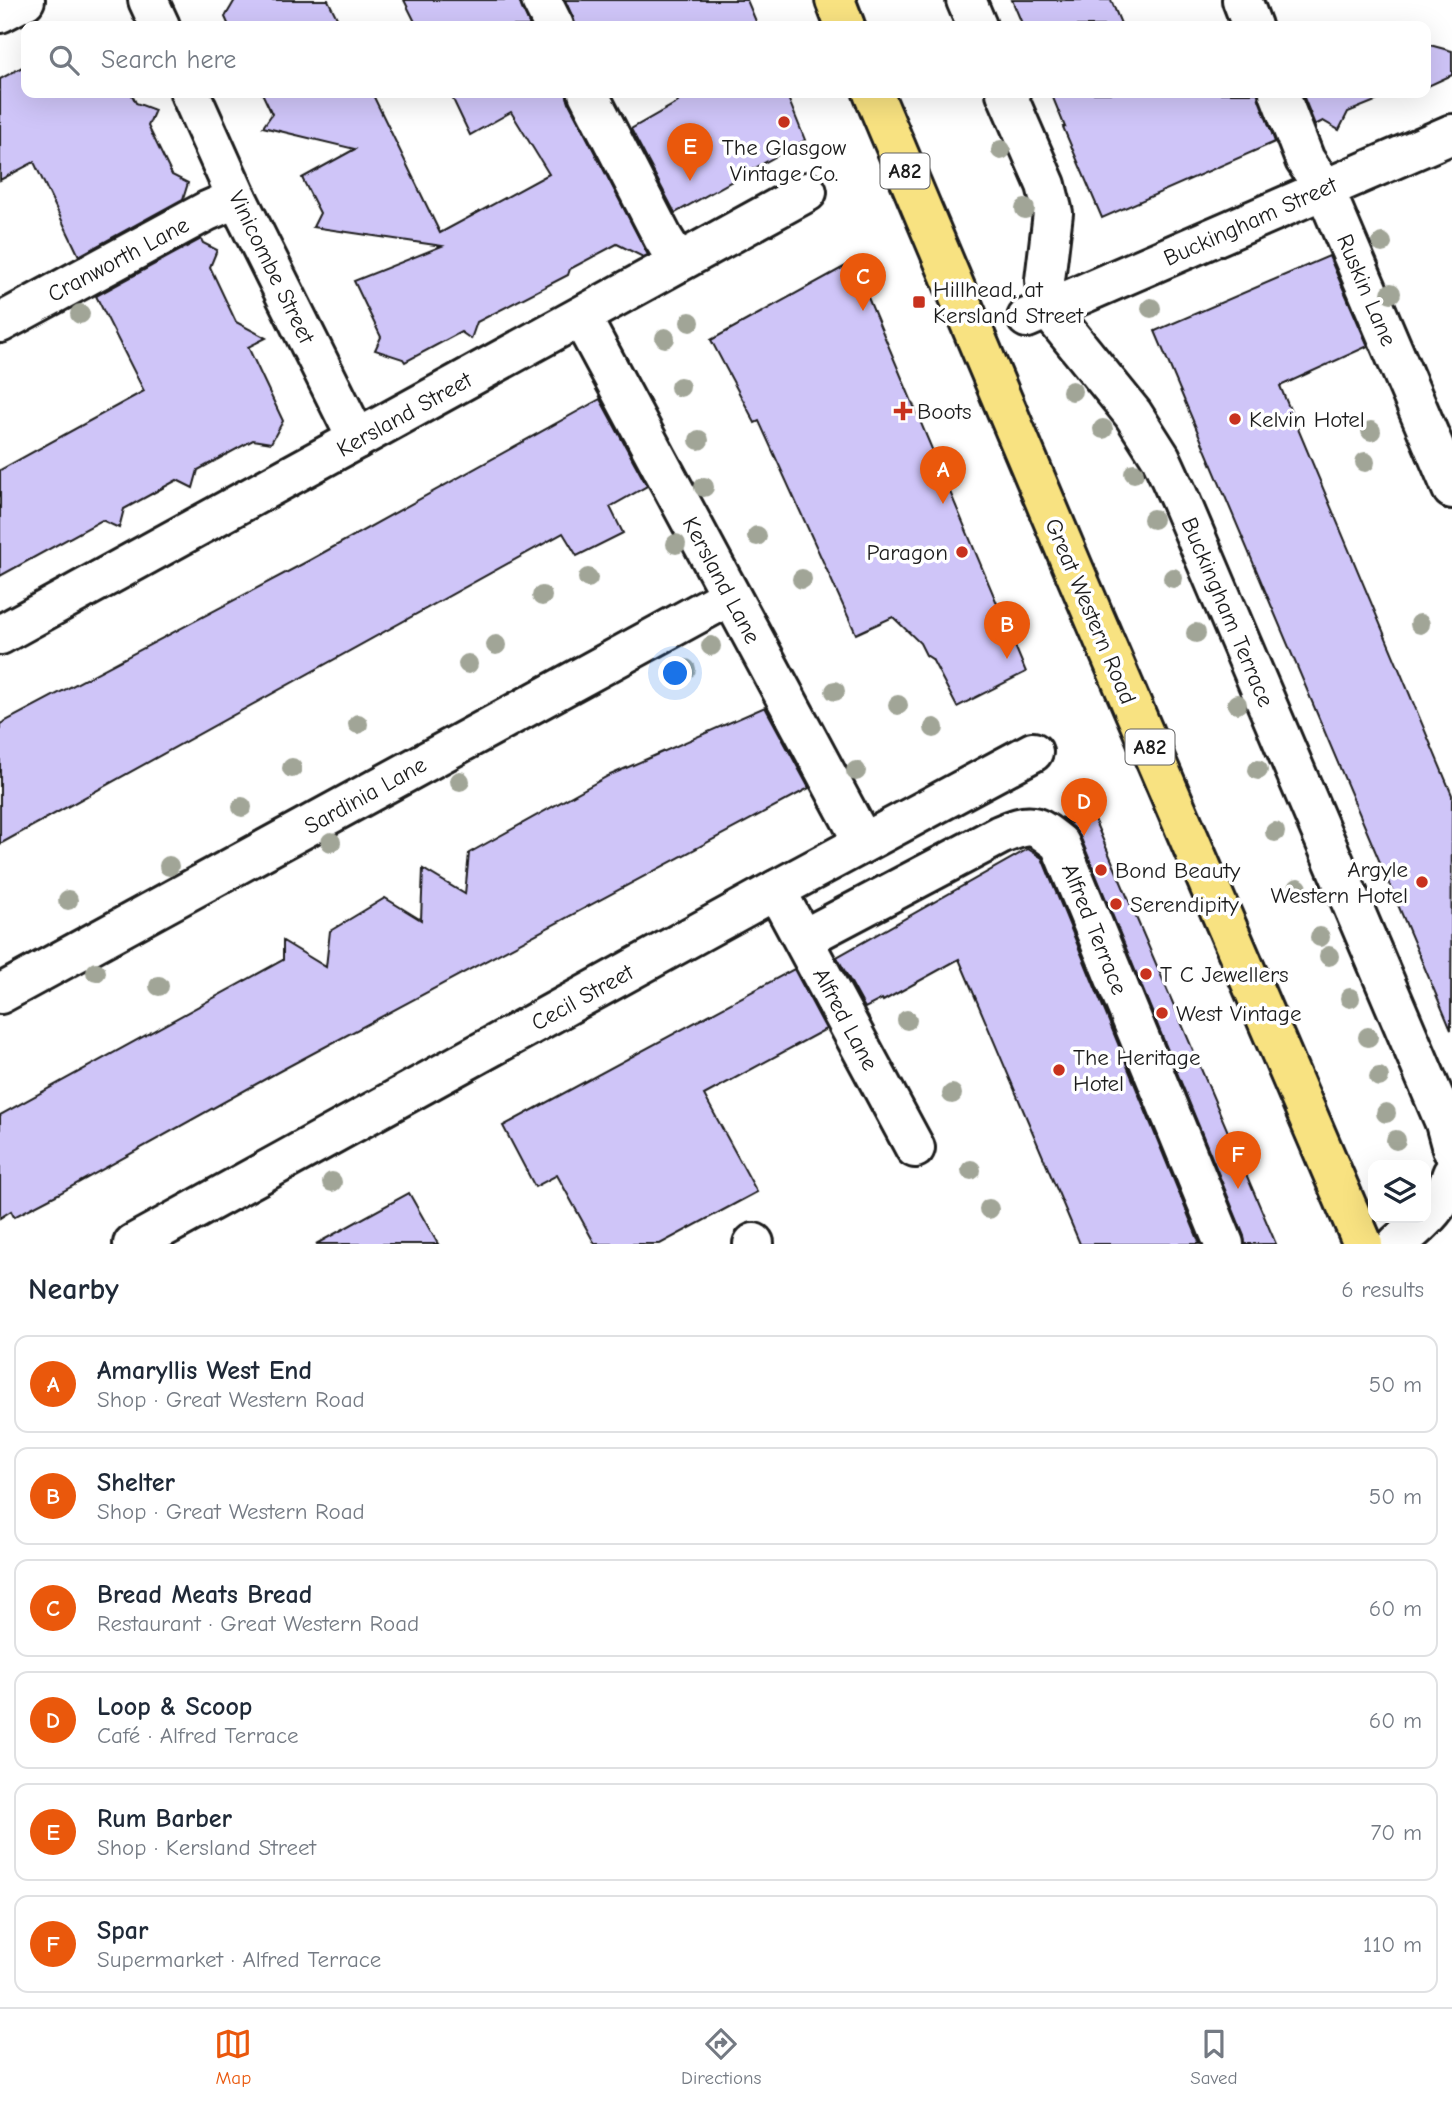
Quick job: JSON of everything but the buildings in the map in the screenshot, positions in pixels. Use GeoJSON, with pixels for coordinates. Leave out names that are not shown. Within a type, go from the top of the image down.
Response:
{"type":"FeatureCollection","features":[{"type":"Feature","properties":{"kind":"main road"},"geometry":{"type":"LineString","coordinates":[[835,0],[843,21]]}},
{"type":"Feature","properties":{"kind":"main road","name":"Great Western Road"},"geometry":{"type":"LineString","coordinates":[[875,98],[1063,545],[1363,1244]]}},
{"type":"Feature","properties":{"kind":"street"},"geometry":{"type":"LineString","coordinates":[[0,13],[25,0]]}},
{"type":"Feature","properties":{"kind":"street"},"geometry":{"type":"LineString","coordinates":[[148,0],[158,21]]}},
{"type":"Feature","properties":{"kind":"street"},"geometry":{"type":"LineString","coordinates":[[541,0],[552,21]]}},
{"type":"Feature","properties":{"kind":"street"},"geometry":{"type":"LineString","coordinates":[[966,0],[975,21]]}},
{"type":"Feature","properties":{"kind":"street"},"geometry":{"type":"LineString","coordinates":[[1242,0],[1250,21]]}},
{"type":"Feature","properties":{"kind":"street","name":"Vinicombe Street"},"geometry":{"type":"LineString","coordinates":[[192,98],[237,198],[357,439]]}},
{"type":"Feature","properties":{"kind":"street"},"geometry":{"type":"LineString","coordinates":[[592,98],[678,262]]}},
{"type":"Feature","properties":{"kind":"street"},"geometry":{"type":"LineString","coordinates":[[1008,98],[1046,185],[1053,213],[1045,280],[1036,314]]}},
{"type":"Feature","properties":{"kind":"street","name":"Ruskin Lane"},"geometry":{"type":"LineString","coordinates":[[1281,98],[1305,160],[1324,188],[1452,489]]}},
{"type":"Feature","properties":{"kind":"street","name":"Buckingham Street"},"geometry":{"type":"LineString","coordinates":[[1036,314],[1452,134]]}},
{"type":"Feature","properties":{"kind":"street","name":"Kersland Street"},"geometry":{"type":"LineString","coordinates":[[0,635],[807,192]]}},
{"type":"Feature","properties":{"kind":"street","name":"Cranworth Lane"},"geometry":{"type":"LineString","coordinates":[[0,323],[207,211],[237,198]]}},
{"type":"Feature","properties":{"kind":"street","name":"Buckingham Terrace"},"geometry":{"type":"LineString","coordinates":[[1036,314],[1125,404],[1161,458],[1434,1098],[1452,1149]]}},
{"type":"Feature","properties":{"kind":"street","name":"Kersland Lane"},"geometry":{"type":"LineString","coordinates":[[581,317],[863,842]]}},
{"type":"Feature","properties":{"kind":"street","name":"Sardinia Lane"},"geometry":{"type":"LineString","coordinates":[[0,994],[730,596]]}},
{"type":"Feature","properties":{"kind":"street","name":"Cecil Street"},"geometry":{"type":"LineString","coordinates":[[133,1244],[863,842],[1032,752]]}},
{"type":"Feature","properties":{"kind":"street","name":"Alfred Terrace"},"geometry":{"type":"LineString","coordinates":[[803,939],[1000,835],[1025,825],[1042,830],[1060,844],[1224,1244]]}},
{"type":"Feature","properties":{"kind":"street","name":"Alfred Lane"},"geometry":{"type":"LineString","coordinates":[[776,890],[915,1148]]}},
{"type":"Feature","properties":{"kind":"street"},"geometry":{"type":"LineString","coordinates":[[1397,1244],[1435,1209],[1448,1190],[1452,1174]]}},
{"type":"Feature","properties":{"kind":"place","name":"The Glasgow Vintage Co."},"geometry":{"type":"Point","coordinates":[784,122]}},
{"type":"Feature","properties":{"kind":"place","name":"Rum Barber"},"geometry":{"type":"Point","coordinates":[690,181]}},
{"type":"Feature","properties":{"kind":"place","name":"Hillhead, at Kersland Street"},"geometry":{"type":"Point","coordinates":[919,302]}},
{"type":"Feature","properties":{"kind":"place","name":"Bread Meats Bread"},"geometry":{"type":"Point","coordinates":[863,311]}},
{"type":"Feature","properties":{"kind":"place","name":"Boots"},"geometry":{"type":"Point","coordinates":[903,411]}},
{"type":"Feature","properties":{"kind":"place","name":"Kelvin Hotel"},"geometry":{"type":"Point","coordinates":[1235,419]}},
{"type":"Feature","properties":{"kind":"place","name":"Amaryllis West End"},"geometry":{"type":"Point","coordinates":[943,504]}},
{"type":"Feature","properties":{"kind":"place","name":"Paragon"},"geometry":{"type":"Point","coordinates":[962,552]}},
{"type":"Feature","properties":{"kind":"place","name":"Shelter"},"geometry":{"type":"Point","coordinates":[1007,659]}},
{"type":"Feature","properties":{"kind":"place","name":"Loop & Scoop"},"geometry":{"type":"Point","coordinates":[1084,836]}},
{"type":"Feature","properties":{"kind":"place","name":"Bond Beauty"},"geometry":{"type":"Point","coordinates":[1101,870]}},
{"type":"Feature","properties":{"kind":"place","name":"Argyle Western Hotel"},"geometry":{"type":"Point","coordinates":[1422,882]}},
{"type":"Feature","properties":{"kind":"place","name":"Serendipity"},"geometry":{"type":"Point","coordinates":[1116,904]}},
{"type":"Feature","properties":{"kind":"place","name":"T C Jewellers"},"geometry":{"type":"Point","coordinates":[1146,974]}},
{"type":"Feature","properties":{"kind":"place","name":"West Vintage"},"geometry":{"type":"Point","coordinates":[1162,1013]}},
{"type":"Feature","properties":{"kind":"place","name":"The Heritage Hotel"},"geometry":{"type":"Point","coordinates":[1059,1070]}},
{"type":"Feature","properties":{"kind":"place","name":"Spar"},"geometry":{"type":"Point","coordinates":[1238,1189]}}]}
